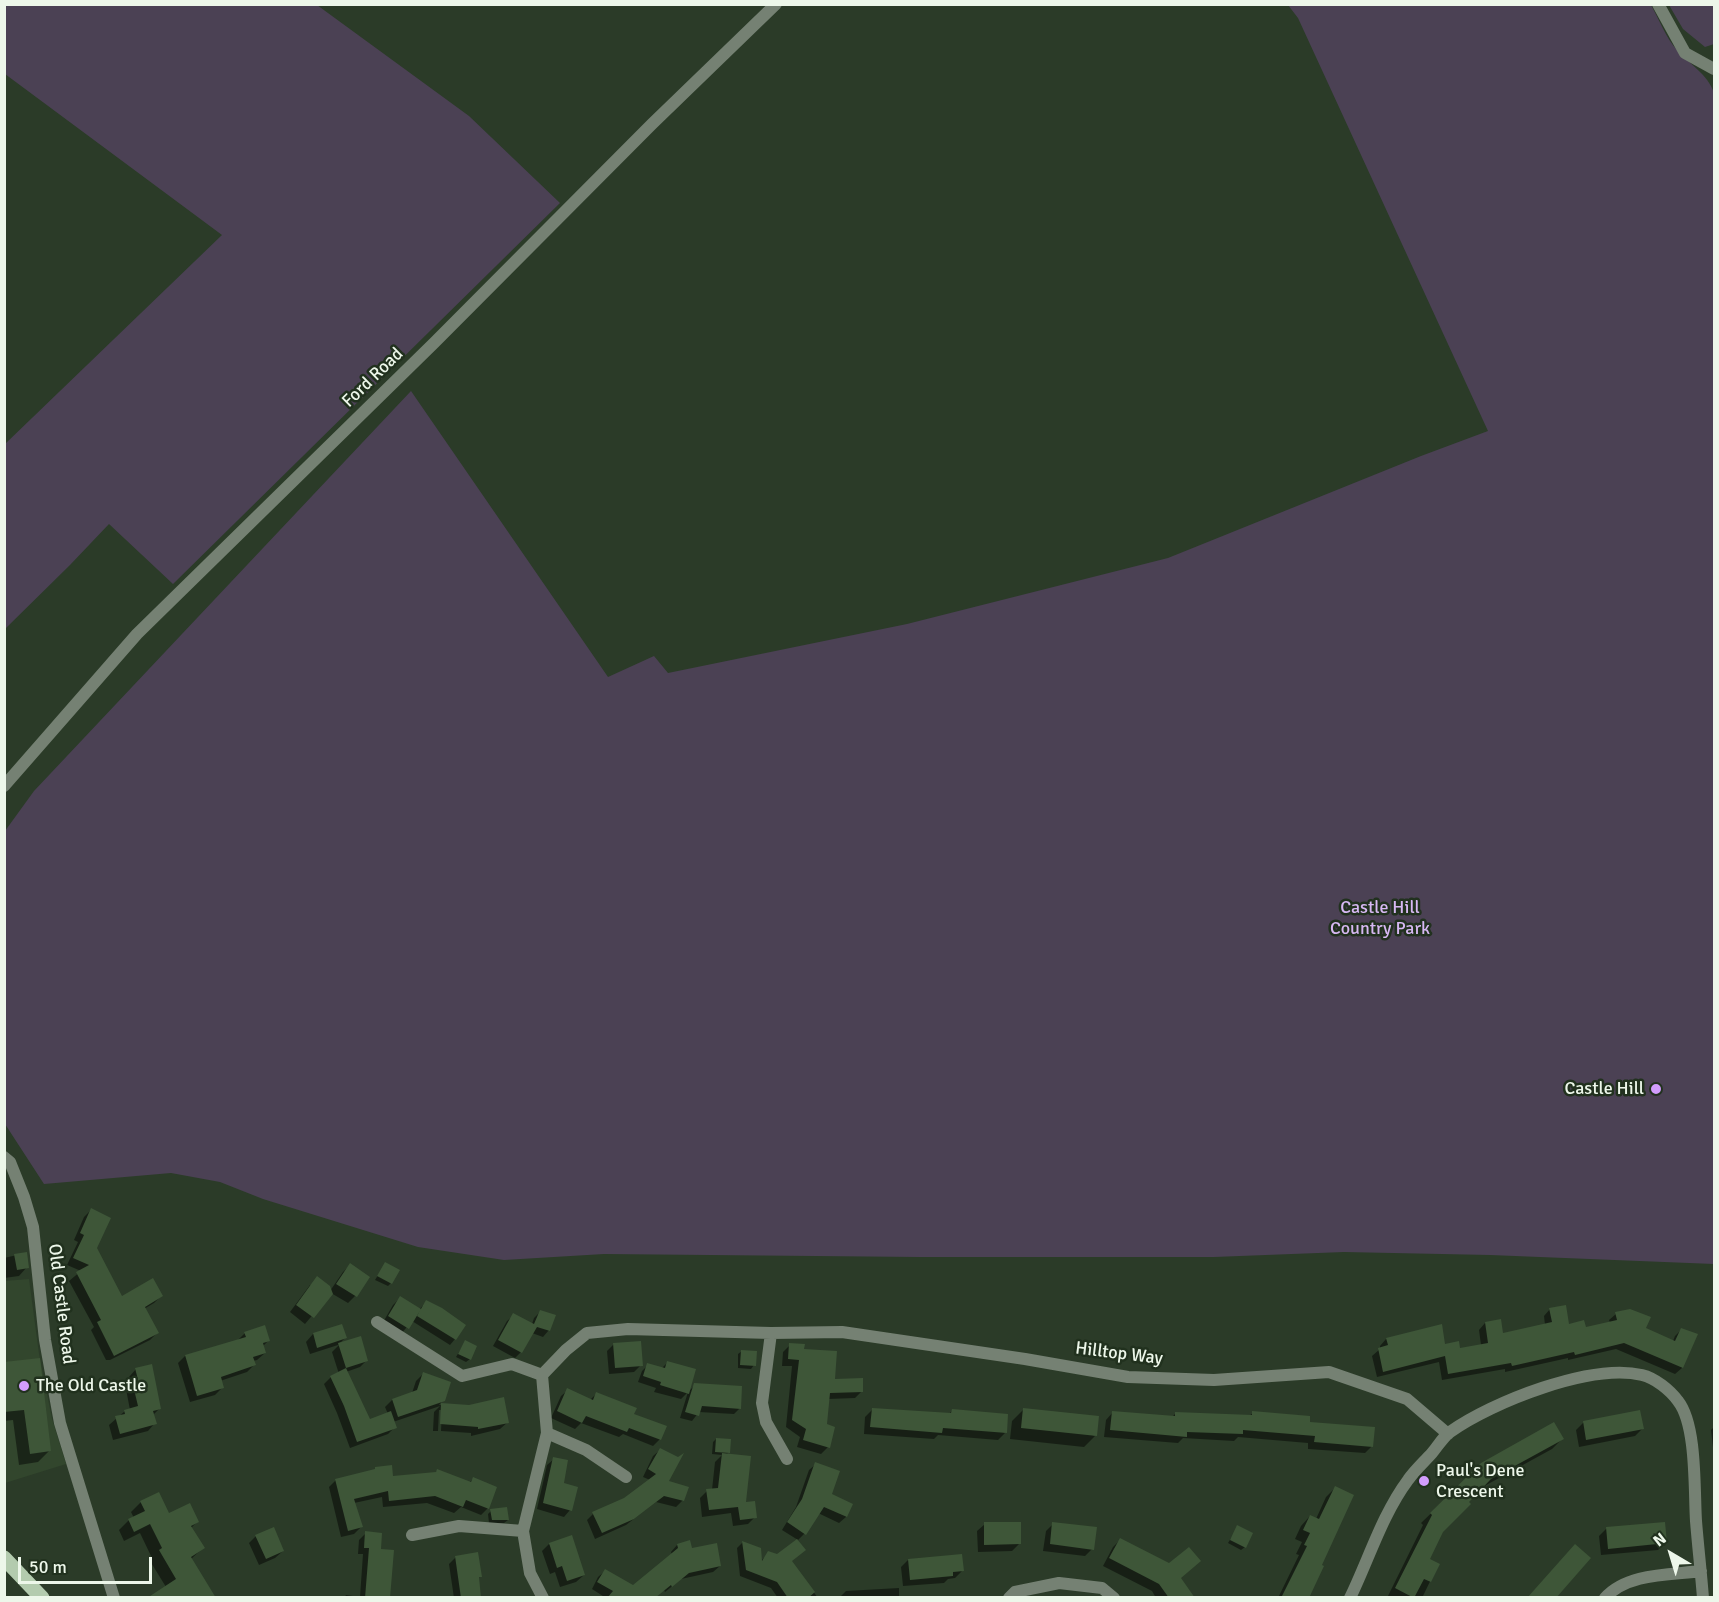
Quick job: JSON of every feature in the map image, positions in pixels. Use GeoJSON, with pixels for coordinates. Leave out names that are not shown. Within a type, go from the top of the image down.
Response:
{"type":"FeatureCollection","features":[{"type":"Feature","properties":{"kind":"main road"},"geometry":{"type":"LineString","coordinates":[[4,1558],[42,1598]]}},
{"type":"Feature","properties":{"kind":"street","name":"Ford Road"},"geometry":{"type":"LineString","coordinates":[[4,786],[137,634],[776,4]]}},
{"type":"Feature","properties":{"kind":"street"},"geometry":{"type":"LineString","coordinates":[[1658,4],[1685,53],[1714,69]]}},
{"type":"Feature","properties":{"kind":"street","name":"Old Castle Road"},"geometry":{"type":"LineString","coordinates":[[4,1156],[10,1162],[33,1227],[45,1340],[60,1423],[114,1598]]}},
{"type":"Feature","properties":{"kind":"street"},"geometry":{"type":"LineString","coordinates":[[377,1322],[462,1376],[512,1364],[542,1376],[547,1433],[522,1531],[530,1573],[543,1598]]}},
{"type":"Feature","properties":{"kind":"street","name":"Hilltop Way"},"geometry":{"type":"LineString","coordinates":[[542,1376],[566,1350],[588,1333],[628,1329],[771,1333],[842,1332],[1128,1377],[1214,1380],[1329,1372],[1407,1399],[1448,1434]]}},
{"type":"Feature","properties":{"kind":"street"},"geometry":{"type":"LineString","coordinates":[[771,1333],[762,1403],[766,1422],[787,1459]]}},
{"type":"Feature","properties":{"kind":"street"},"geometry":{"type":"LineString","coordinates":[[1350,1598],[1396,1498],[1407,1480],[1448,1434],[1472,1419],[1522,1396],[1575,1379],[1617,1372],[1644,1376],[1653,1380],[1678,1400],[1684,1411],[1693,1457],[1703,1598]]}},
{"type":"Feature","properties":{"kind":"street"},"geometry":{"type":"LineString","coordinates":[[547,1433],[586,1450],[626,1477]]}},
{"type":"Feature","properties":{"kind":"street"},"geometry":{"type":"LineString","coordinates":[[412,1535],[459,1526],[522,1531]]}},
{"type":"Feature","properties":{"kind":"street"},"geometry":{"type":"LineString","coordinates":[[1605,1598],[1620,1586],[1631,1581],[1701,1571]]}},
{"type":"Feature","properties":{"kind":"street"},"geometry":{"type":"LineString","coordinates":[[1009,1598],[1015,1592],[1059,1583],[1102,1588],[1114,1598]]}},
{"type":"Feature","properties":{"kind":"shaded area"},"geometry":{"type":"Polygon","coordinates":[[[29,1279],[39,1354],[52,1419],[66,1464],[5,1483],[5,1281],[29,1279]]]}},
{"type":"Feature","properties":{"kind":"green space"},"geometry":{"type":"Polygon","coordinates":[[[5,4],[317,5],[469,116],[560,203],[173,584],[109,524],[5,629],[5,444],[222,235],[5,74],[5,4]]]}},
{"type":"Feature","properties":{"kind":"green space","name":"Castle Hill Country Park"},"geometry":{"type":"Polygon","coordinates":[[[1288,5],[1651,5],[1673,45],[1703,75],[1714,93],[1714,1264],[1344,1252],[1214,1257],[604,1254],[504,1260],[418,1247],[263,1199],[220,1182],[171,1173],[44,1184],[5,1124],[5,831],[34,791],[411,391],[608,677],[654,656],[668,673],[907,624],[1168,558],[1488,431],[1298,18],[1288,5]]]}},
{"type":"Feature","properties":{"kind":"green space"},"geometry":{"type":"Polygon","coordinates":[[[1669,5],[1714,5],[1714,44],[1705,47],[1683,29],[1669,5]]]}},
{"type":"Feature","properties":{"kind":"building"},"geometry":{"type":"Polygon","coordinates":[[[91,1208],[111,1218],[97,1248],[122,1296],[153,1278],[163,1296],[145,1307],[159,1333],[114,1356],[97,1322],[101,1320],[76,1272],[89,1265],[73,1258],[84,1235],[80,1233],[91,1208]]]}},
{"type":"Feature","properties":{"kind":"building"},"geometry":{"type":"Polygon","coordinates":[[[27,1252],[29,1268],[17,1270],[14,1254],[27,1252]]]}},
{"type":"Feature","properties":{"kind":"building"},"geometry":{"type":"Polygon","coordinates":[[[385,1262],[400,1270],[392,1284],[377,1276],[385,1262]]]}},
{"type":"Feature","properties":{"kind":"building"},"geometry":{"type":"Polygon","coordinates":[[[350,1263],[370,1277],[357,1297],[336,1284],[350,1263]]]}},
{"type":"Feature","properties":{"kind":"building"},"geometry":{"type":"Polygon","coordinates":[[[317,1276],[330,1286],[333,1294],[314,1318],[296,1305],[317,1276]]]}},
{"type":"Feature","properties":{"kind":"building"},"geometry":{"type":"Polygon","coordinates":[[[400,1296],[421,1309],[409,1329],[388,1316],[400,1296]]]}},
{"type":"Feature","properties":{"kind":"building"},"geometry":{"type":"Polygon","coordinates":[[[426,1300],[466,1325],[456,1340],[417,1316],[426,1300]]]}},
{"type":"Feature","properties":{"kind":"building"},"geometry":{"type":"Polygon","coordinates":[[[1566,1305],[1569,1324],[1584,1320],[1586,1327],[1617,1320],[1615,1312],[1630,1309],[1651,1317],[1646,1328],[1675,1341],[1681,1328],[1698,1334],[1683,1368],[1624,1343],[1575,1355],[1574,1352],[1512,1366],[1511,1363],[1448,1374],[1445,1356],[1383,1372],[1378,1348],[1388,1345],[1386,1338],[1442,1324],[1445,1344],[1459,1341],[1460,1348],[1488,1343],[1485,1322],[1501,1319],[1503,1333],[1552,1322],[1549,1308],[1566,1305]]]}},
{"type":"Feature","properties":{"kind":"building"},"geometry":{"type":"Polygon","coordinates":[[[540,1310],[556,1315],[550,1331],[537,1327],[522,1353],[498,1340],[513,1313],[534,1324],[540,1310]]]}},
{"type":"Feature","properties":{"kind":"building"},"geometry":{"type":"Polygon","coordinates":[[[342,1324],[347,1338],[317,1348],[313,1333],[342,1324]]]}},
{"type":"Feature","properties":{"kind":"building"},"geometry":{"type":"Polygon","coordinates":[[[265,1325],[270,1341],[263,1343],[266,1353],[253,1357],[256,1365],[221,1377],[224,1388],[197,1396],[185,1355],[246,1337],[244,1332],[265,1325]]]}},
{"type":"Feature","properties":{"kind":"building"},"geometry":{"type":"Polygon","coordinates":[[[361,1336],[368,1361],[346,1368],[338,1343],[361,1336]]]}},
{"type":"Feature","properties":{"kind":"building"},"geometry":{"type":"Polygon","coordinates":[[[465,1340],[477,1346],[471,1360],[458,1354],[465,1340]]]}},
{"type":"Feature","properties":{"kind":"building"},"geometry":{"type":"Polygon","coordinates":[[[641,1341],[643,1366],[615,1368],[613,1343],[641,1341]]]}},
{"type":"Feature","properties":{"kind":"building"},"geometry":{"type":"Polygon","coordinates":[[[789,1343],[805,1344],[804,1349],[837,1351],[835,1379],[863,1378],[863,1392],[830,1393],[827,1424],[835,1427],[830,1448],[803,1440],[806,1429],[792,1420],[799,1360],[788,1359],[789,1343]]]}},
{"type":"Feature","properties":{"kind":"building"},"geometry":{"type":"Polygon","coordinates":[[[741,1350],[757,1351],[756,1366],[740,1365],[741,1350]]]}},
{"type":"Feature","properties":{"kind":"building","name":"The Old Castle"},"geometry":{"type":"Polygon","coordinates":[[[40,1358],[51,1451],[30,1454],[24,1410],[4,1412],[4,1362],[40,1358]]]}},
{"type":"Feature","properties":{"kind":"building"},"geometry":{"type":"Polygon","coordinates":[[[667,1361],[696,1369],[689,1394],[660,1385],[661,1382],[643,1376],[647,1363],[665,1368],[667,1361]]]}},
{"type":"Feature","properties":{"kind":"building"},"geometry":{"type":"Polygon","coordinates":[[[152,1364],[161,1409],[153,1411],[157,1424],[120,1434],[115,1416],[125,1414],[124,1410],[138,1406],[132,1381],[138,1380],[135,1368],[152,1364]]]}},
{"type":"Feature","properties":{"kind":"building"},"geometry":{"type":"Polygon","coordinates":[[[346,1368],[370,1419],[391,1411],[397,1428],[357,1442],[330,1376],[346,1368]]]}},
{"type":"Feature","properties":{"kind":"building"},"geometry":{"type":"Polygon","coordinates":[[[423,1372],[451,1382],[445,1401],[398,1417],[392,1399],[417,1390],[423,1372]]]}},
{"type":"Feature","properties":{"kind":"building"},"geometry":{"type":"Polygon","coordinates":[[[694,1383],[742,1386],[741,1409],[702,1406],[699,1416],[685,1412],[694,1383]]]}},
{"type":"Feature","properties":{"kind":"building"},"geometry":{"type":"Polygon","coordinates":[[[567,1388],[593,1400],[596,1392],[637,1408],[634,1414],[667,1426],[661,1440],[629,1428],[627,1432],[586,1416],[582,1423],[557,1411],[567,1388]]]}},
{"type":"Feature","properties":{"kind":"building"},"geometry":{"type":"Polygon","coordinates":[[[504,1397],[509,1423],[478,1429],[478,1427],[440,1424],[441,1403],[469,1405],[504,1397]]]}},
{"type":"Feature","properties":{"kind":"building"},"geometry":{"type":"Polygon","coordinates":[[[872,1408],[951,1413],[952,1409],[1008,1414],[1007,1433],[943,1428],[942,1433],[870,1427],[872,1408]]]}},
{"type":"Feature","properties":{"kind":"building"},"geometry":{"type":"Polygon","coordinates":[[[1023,1408],[1099,1416],[1097,1436],[1021,1428],[1023,1408]]]}},
{"type":"Feature","properties":{"kind":"building"},"geometry":{"type":"Polygon","coordinates":[[[1640,1410],[1644,1429],[1586,1440],[1583,1421],[1640,1410]]]}},
{"type":"Feature","properties":{"kind":"building"},"geometry":{"type":"Polygon","coordinates":[[[1112,1411],[1175,1416],[1175,1412],[1252,1415],[1252,1411],[1310,1416],[1310,1422],[1375,1427],[1373,1447],[1314,1442],[1315,1436],[1243,1430],[1243,1434],[1187,1432],[1187,1437],[1110,1430],[1112,1411]]]}},
{"type":"Feature","properties":{"kind":"building"},"geometry":{"type":"Polygon","coordinates":[[[1554,1422],[1564,1439],[1491,1479],[1469,1502],[1471,1504],[1443,1532],[1430,1559],[1440,1564],[1431,1582],[1424,1579],[1414,1598],[1395,1588],[1432,1515],[1430,1513],[1481,1463],[1554,1422]]]}},
{"type":"Feature","properties":{"kind":"building"},"geometry":{"type":"Polygon","coordinates":[[[716,1438],[731,1439],[730,1453],[715,1452],[716,1438]]]}},
{"type":"Feature","properties":{"kind":"building"},"geometry":{"type":"Polygon","coordinates":[[[660,1448],[678,1457],[684,1453],[669,1481],[689,1487],[684,1501],[664,1496],[634,1519],[602,1533],[592,1512],[624,1498],[656,1474],[648,1469],[660,1448]]]}},
{"type":"Feature","properties":{"kind":"building"},"geometry":{"type":"Polygon","coordinates":[[[722,1453],[751,1456],[746,1502],[755,1501],[757,1518],[740,1520],[738,1507],[709,1510],[706,1489],[718,1488],[722,1453]]]}},
{"type":"Feature","properties":{"kind":"building"},"geometry":{"type":"Polygon","coordinates":[[[553,1457],[568,1460],[564,1483],[578,1487],[572,1511],[543,1503],[553,1457]]]}},
{"type":"Feature","properties":{"kind":"building"},"geometry":{"type":"Polygon","coordinates":[[[815,1462],[840,1471],[832,1494],[853,1504],[847,1517],[824,1507],[806,1535],[787,1522],[802,1499],[815,1462]]]}},
{"type":"Feature","properties":{"kind":"building"},"geometry":{"type":"Polygon","coordinates":[[[392,1465],[393,1476],[436,1472],[437,1469],[471,1482],[473,1477],[497,1487],[489,1509],[466,1500],[463,1507],[435,1496],[389,1501],[388,1491],[354,1499],[363,1527],[348,1531],[335,1479],[375,1469],[375,1467],[392,1465]]]}},
{"type":"Feature","properties":{"kind":"building"},"geometry":{"type":"Polygon","coordinates":[[[1335,1486],[1354,1495],[1309,1598],[1281,1598],[1307,1546],[1304,1545],[1310,1533],[1303,1530],[1310,1515],[1319,1519],[1335,1486]]]}},
{"type":"Feature","properties":{"kind":"building"},"geometry":{"type":"Polygon","coordinates":[[[159,1492],[169,1513],[190,1503],[199,1522],[191,1526],[205,1548],[191,1557],[216,1598],[147,1598],[176,1579],[159,1550],[162,1548],[150,1524],[134,1532],[128,1519],[145,1511],[140,1501],[159,1492]]]}},
{"type":"Feature","properties":{"kind":"building"},"geometry":{"type":"Polygon","coordinates":[[[507,1507],[509,1520],[492,1520],[490,1509],[507,1507]]]}},
{"type":"Feature","properties":{"kind":"building"},"geometry":{"type":"Polygon","coordinates":[[[984,1522],[1021,1522],[1021,1544],[984,1545],[984,1522]]]}},
{"type":"Feature","properties":{"kind":"building"},"geometry":{"type":"Polygon","coordinates":[[[1052,1522],[1097,1527],[1094,1550],[1050,1544],[1052,1522]]]}},
{"type":"Feature","properties":{"kind":"building"},"geometry":{"type":"Polygon","coordinates":[[[1665,1522],[1667,1543],[1608,1549],[1606,1527],[1665,1522]]]}},
{"type":"Feature","properties":{"kind":"building"},"geometry":{"type":"Polygon","coordinates":[[[1237,1525],[1253,1533],[1246,1548],[1230,1540],[1237,1525]]]}},
{"type":"Feature","properties":{"kind":"building"},"geometry":{"type":"Polygon","coordinates":[[[274,1527],[284,1551],[266,1559],[255,1535],[274,1527]]]}},
{"type":"Feature","properties":{"kind":"building"},"geometry":{"type":"Polygon","coordinates":[[[365,1531],[382,1533],[381,1549],[394,1550],[390,1598],[365,1598],[369,1548],[364,1548],[365,1531]]]}},
{"type":"Feature","properties":{"kind":"building"},"geometry":{"type":"Polygon","coordinates":[[[572,1535],[585,1575],[567,1581],[562,1566],[557,1568],[549,1543],[572,1535]]]}},
{"type":"Feature","properties":{"kind":"building"},"geometry":{"type":"Polygon","coordinates":[[[1120,1538],[1169,1563],[1189,1547],[1201,1561],[1181,1578],[1195,1598],[1169,1598],[1159,1584],[1109,1558],[1120,1538]]]}},
{"type":"Feature","properties":{"kind":"building"},"geometry":{"type":"Polygon","coordinates":[[[797,1539],[806,1550],[792,1561],[815,1592],[808,1598],[788,1598],[777,1582],[746,1570],[742,1541],[761,1548],[762,1561],[768,1551],[777,1554],[797,1539]]]}},
{"type":"Feature","properties":{"kind":"building"},"geometry":{"type":"Polygon","coordinates":[[[690,1540],[692,1548],[717,1543],[721,1566],[689,1573],[655,1598],[607,1598],[613,1591],[597,1582],[605,1569],[633,1585],[678,1548],[677,1544],[690,1540]]]}},
{"type":"Feature","properties":{"kind":"building"},"geometry":{"type":"Polygon","coordinates":[[[1575,1544],[1591,1558],[1556,1598],[1527,1598],[1575,1544]]]}},
{"type":"Feature","properties":{"kind":"building"},"geometry":{"type":"Polygon","coordinates":[[[478,1552],[482,1577],[479,1577],[481,1598],[461,1598],[455,1556],[478,1552]]]}},
{"type":"Feature","properties":{"kind":"building"},"geometry":{"type":"Polygon","coordinates":[[[962,1554],[964,1571],[953,1572],[953,1576],[910,1580],[908,1559],[962,1554]]]}},
{"type":"Feature","properties":{"kind":"place","name":"Castle Hill"},"geometry":{"type":"Point","coordinates":[1656,1089]}},
{"type":"Feature","properties":{"kind":"place","name":"The Old Castle"},"geometry":{"type":"Point","coordinates":[24,1386]}},
{"type":"Feature","properties":{"kind":"place","name":"Paul's Dene Crescent"},"geometry":{"type":"Point","coordinates":[1424,1481]}}]}
